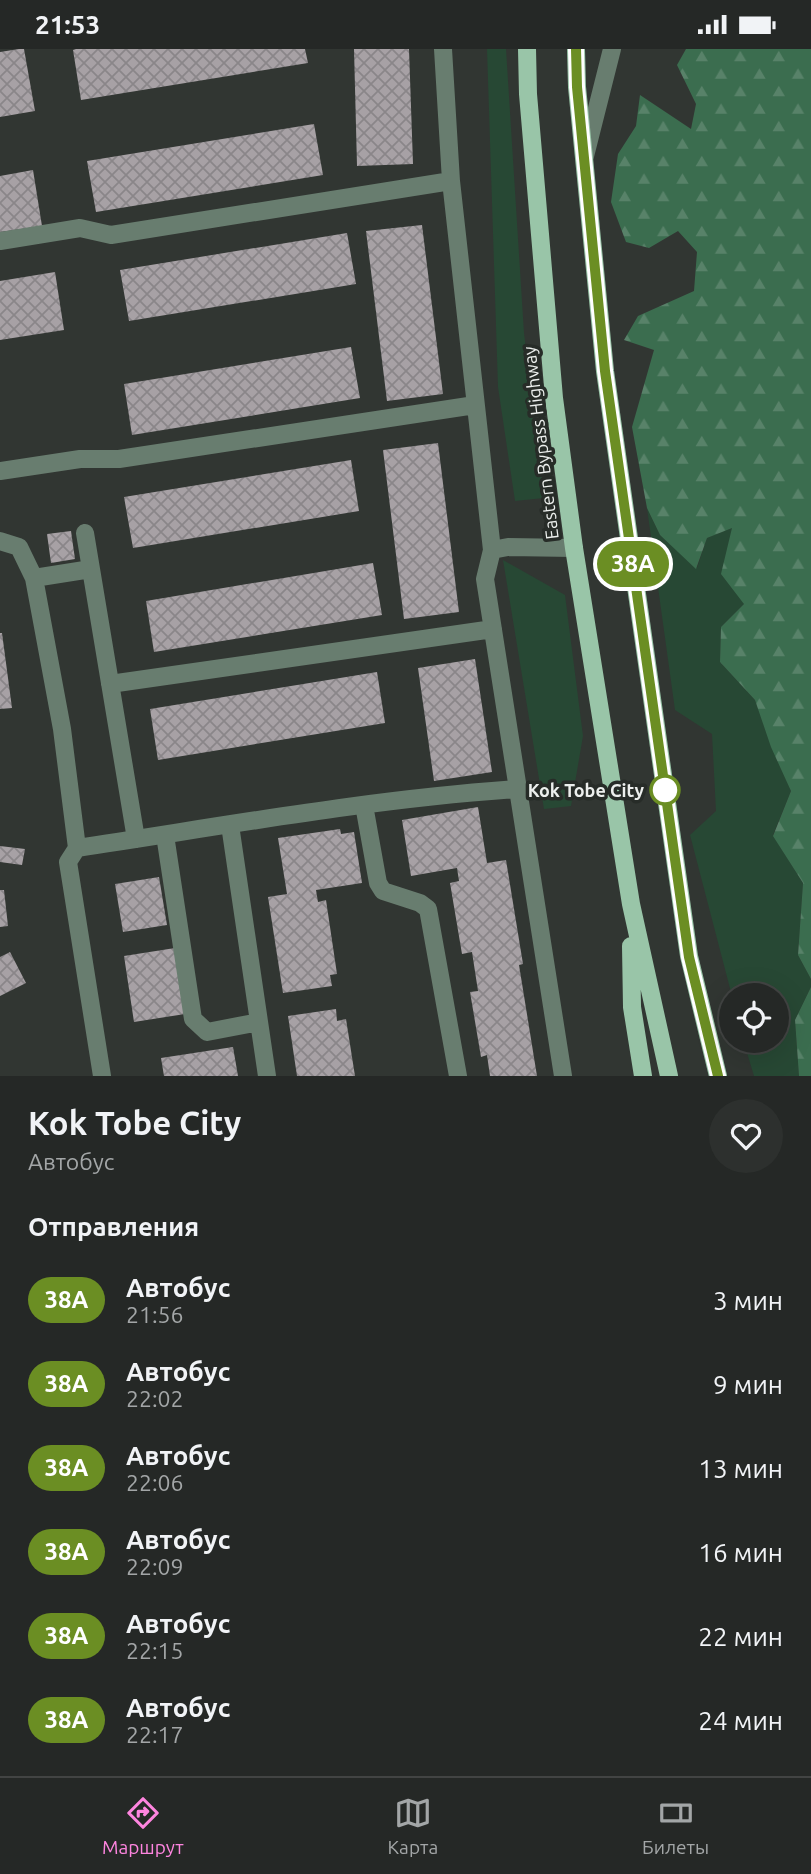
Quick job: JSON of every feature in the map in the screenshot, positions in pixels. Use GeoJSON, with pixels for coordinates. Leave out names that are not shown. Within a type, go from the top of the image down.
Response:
{"type":"FeatureCollection","features":[{"type":"Feature","properties":{"kind":"main road","name":"Eastern Bypass Highway"},"geometry":{"type":"LineString","coordinates":[[527,49],[528,94],[554,398],[574,548],[631,904],[669,1076]]}},
{"type":"Feature","properties":{"kind":"main road"},"geometry":{"type":"LineString","coordinates":[[576,49],[577,87],[605,371],[689,957],[718,1076]]}},
{"type":"Feature","properties":{"kind":"main road"},"geometry":{"type":"LineString","coordinates":[[631,904],[632,1007],[643,1076]]}},
{"type":"Feature","properties":{"kind":"lane"},"geometry":{"type":"LineString","coordinates":[[443,49],[451,181],[492,550],[485,579],[563,1076]]}},
{"type":"Feature","properties":{"kind":"lane"},"geometry":{"type":"LineString","coordinates":[[584,159],[612,49]]}},
{"type":"Feature","properties":{"kind":"lane"},"geometry":{"type":"LineString","coordinates":[[0,241],[80,228],[111,235],[451,181]]}},
{"type":"Feature","properties":{"kind":"lane"},"geometry":{"type":"LineString","coordinates":[[0,471],[80,459],[119,459],[475,405]]}},
{"type":"Feature","properties":{"kind":"lane"},"geometry":{"type":"LineString","coordinates":[[85,533],[136,839]]}},
{"type":"Feature","properties":{"kind":"lane"},"geometry":{"type":"LineString","coordinates":[[0,541],[19,547],[34,578],[62,729],[77,848],[68,862],[102,1076]]}},
{"type":"Feature","properties":{"kind":"lane"},"geometry":{"type":"LineString","coordinates":[[492,550],[508,547],[574,548]]}},
{"type":"Feature","properties":{"kind":"lane"},"geometry":{"type":"LineString","coordinates":[[34,578],[91,569]]}},
{"type":"Feature","properties":{"kind":"lane"},"geometry":{"type":"LineString","coordinates":[[110,684],[493,629]]}},
{"type":"Feature","properties":{"kind":"lane"},"geometry":{"type":"LineString","coordinates":[[77,848],[364,805],[518,789]]}},
{"type":"Feature","properties":{"kind":"lane"},"geometry":{"type":"LineString","coordinates":[[364,805],[378,883],[383,891],[420,903],[428,909],[458,1076]]}},
{"type":"Feature","properties":{"kind":"lane"},"geometry":{"type":"LineString","coordinates":[[230,825],[267,1076]]}},
{"type":"Feature","properties":{"kind":"lane"},"geometry":{"type":"LineString","coordinates":[[165,835],[194,1019],[207,1032],[259,1023]]}},
{"type":"Feature","properties":{"kind":"green space"},"geometry":{"type":"Polygon","coordinates":[[[487,49],[506,49],[524,333],[544,498],[515,501],[498,387],[487,49]]]}},
{"type":"Feature","properties":{"kind":"green space"},"geometry":{"type":"Polygon","coordinates":[[[686,49],[811,49],[811,979],[798,955],[803,883],[773,836],[791,791],[771,747],[755,700],[720,662],[721,627],[744,604],[721,574],[732,528],[707,538],[696,569],[660,535],[647,508],[632,427],[654,350],[624,340],[638,316],[694,291],[697,252],[678,231],[649,248],[626,242],[611,202],[618,154],[636,126],[640,95],[691,129],[696,104],[677,65],[686,49]]]}},
{"type":"Feature","properties":{"kind":"green space"},"geometry":{"type":"Polygon","coordinates":[[[647,508],[660,535],[697,568],[707,538],[733,527],[744,604],[721,627],[720,662],[755,700],[791,791],[773,835],[803,883],[798,955],[811,979],[811,987],[795,1020],[799,1076],[754,1076],[747,1053],[789,1053],[789,983],[729,983],[690,835],[716,811],[712,734],[675,710],[647,508]]]}},
{"type":"Feature","properties":{"kind":"green space"},"geometry":{"type":"Polygon","coordinates":[[[503,560],[565,595],[583,736],[571,806],[544,809],[503,560]]]}},
{"type":"Feature","properties":{"kind":"green space"},"geometry":{"type":"Polygon","coordinates":[[[811,987],[811,1076],[799,1076],[795,1020],[811,987]]]}},
{"type":"Feature","properties":{"kind":"building"},"geometry":{"type":"Polygon","coordinates":[[[24,49],[35,111],[0,117],[0,52],[24,49]]]}},
{"type":"Feature","properties":{"kind":"building"},"geometry":{"type":"Polygon","coordinates":[[[305,49],[308,63],[81,100],[73,50],[305,49]]]}},
{"type":"Feature","properties":{"kind":"building"},"geometry":{"type":"Polygon","coordinates":[[[354,49],[409,49],[413,164],[357,166],[354,49]]]}},
{"type":"Feature","properties":{"kind":"building"},"geometry":{"type":"Polygon","coordinates":[[[314,124],[323,175],[96,212],[87,161],[314,124]]]}},
{"type":"Feature","properties":{"kind":"building"},"geometry":{"type":"Polygon","coordinates":[[[33,170],[42,226],[0,232],[0,176],[33,170]]]}},
{"type":"Feature","properties":{"kind":"building"},"geometry":{"type":"Polygon","coordinates":[[[422,225],[443,394],[387,401],[366,231],[422,225]]]}},
{"type":"Feature","properties":{"kind":"building"},"geometry":{"type":"Polygon","coordinates":[[[347,233],[356,284],[129,321],[120,270],[347,233]]]}},
{"type":"Feature","properties":{"kind":"building"},"geometry":{"type":"Polygon","coordinates":[[[55,272],[64,330],[0,340],[0,281],[55,272]]]}},
{"type":"Feature","properties":{"kind":"building"},"geometry":{"type":"Polygon","coordinates":[[[351,347],[360,398],[132,435],[124,384],[351,347]]]}},
{"type":"Feature","properties":{"kind":"building"},"geometry":{"type":"Polygon","coordinates":[[[438,443],[459,612],[404,619],[383,450],[438,443]]]}},
{"type":"Feature","properties":{"kind":"building"},"geometry":{"type":"Polygon","coordinates":[[[351,460],[359,511],[133,548],[124,497],[351,460]]]}},
{"type":"Feature","properties":{"kind":"building"},"geometry":{"type":"Polygon","coordinates":[[[71,531],[75,559],[51,563],[47,534],[71,531]]]}},
{"type":"Feature","properties":{"kind":"building"},"geometry":{"type":"Polygon","coordinates":[[[373,563],[382,615],[154,652],[146,601],[373,563]]]}},
{"type":"Feature","properties":{"kind":"building"},"geometry":{"type":"Polygon","coordinates":[[[0,633],[12,708],[0,709],[0,633]]]}},
{"type":"Feature","properties":{"kind":"building"},"geometry":{"type":"Polygon","coordinates":[[[475,659],[492,772],[434,781],[418,668],[475,659]]]}},
{"type":"Feature","properties":{"kind":"building"},"geometry":{"type":"Polygon","coordinates":[[[377,672],[385,723],[158,760],[150,709],[377,672]]]}},
{"type":"Feature","properties":{"kind":"building"},"geometry":{"type":"Polygon","coordinates":[[[478,807],[487,863],[506,860],[537,1076],[490,1076],[487,1055],[481,1057],[470,992],[478,991],[472,952],[462,954],[450,883],[459,881],[457,868],[411,876],[402,820],[478,807]]]}},
{"type":"Feature","properties":{"kind":"building"},"geometry":{"type":"Polygon","coordinates":[[[340,829],[341,834],[354,832],[362,883],[316,890],[318,902],[326,900],[337,974],[330,975],[332,986],[283,993],[268,897],[287,894],[278,838],[340,829]]]}},
{"type":"Feature","properties":{"kind":"building"},"geometry":{"type":"Polygon","coordinates":[[[0,846],[25,849],[22,865],[0,862],[0,846]]]}},
{"type":"Feature","properties":{"kind":"building"},"geometry":{"type":"Polygon","coordinates":[[[159,877],[167,925],[123,932],[115,884],[159,877]]]}},
{"type":"Feature","properties":{"kind":"building"},"geometry":{"type":"Polygon","coordinates":[[[0,890],[4,890],[8,926],[0,927],[0,890]]]}},
{"type":"Feature","properties":{"kind":"building"},"geometry":{"type":"Polygon","coordinates":[[[175,948],[185,1014],[134,1022],[124,956],[175,948]]]}},
{"type":"Feature","properties":{"kind":"building"},"geometry":{"type":"Polygon","coordinates":[[[10,952],[26,983],[0,996],[0,957],[10,952]]]}},
{"type":"Feature","properties":{"kind":"building"},"geometry":{"type":"Polygon","coordinates":[[[336,1009],[337,1021],[346,1019],[355,1076],[297,1076],[288,1016],[336,1009]]]}},
{"type":"Feature","properties":{"kind":"building"},"geometry":{"type":"Polygon","coordinates":[[[233,1047],[238,1076],[164,1076],[161,1058],[233,1047]]]}},
{"type":"Feature","properties":{"kind":"bus line","name":"38А"},"geometry":{"type":"LineString","coordinates":[[576,49],[577,87],[605,371],[689,957],[718,1076]]}},
{"type":"Feature","properties":{"kind":"place","name":"Kok Tobe City"},"geometry":{"type":"Point","coordinates":[665,790]}}]}
